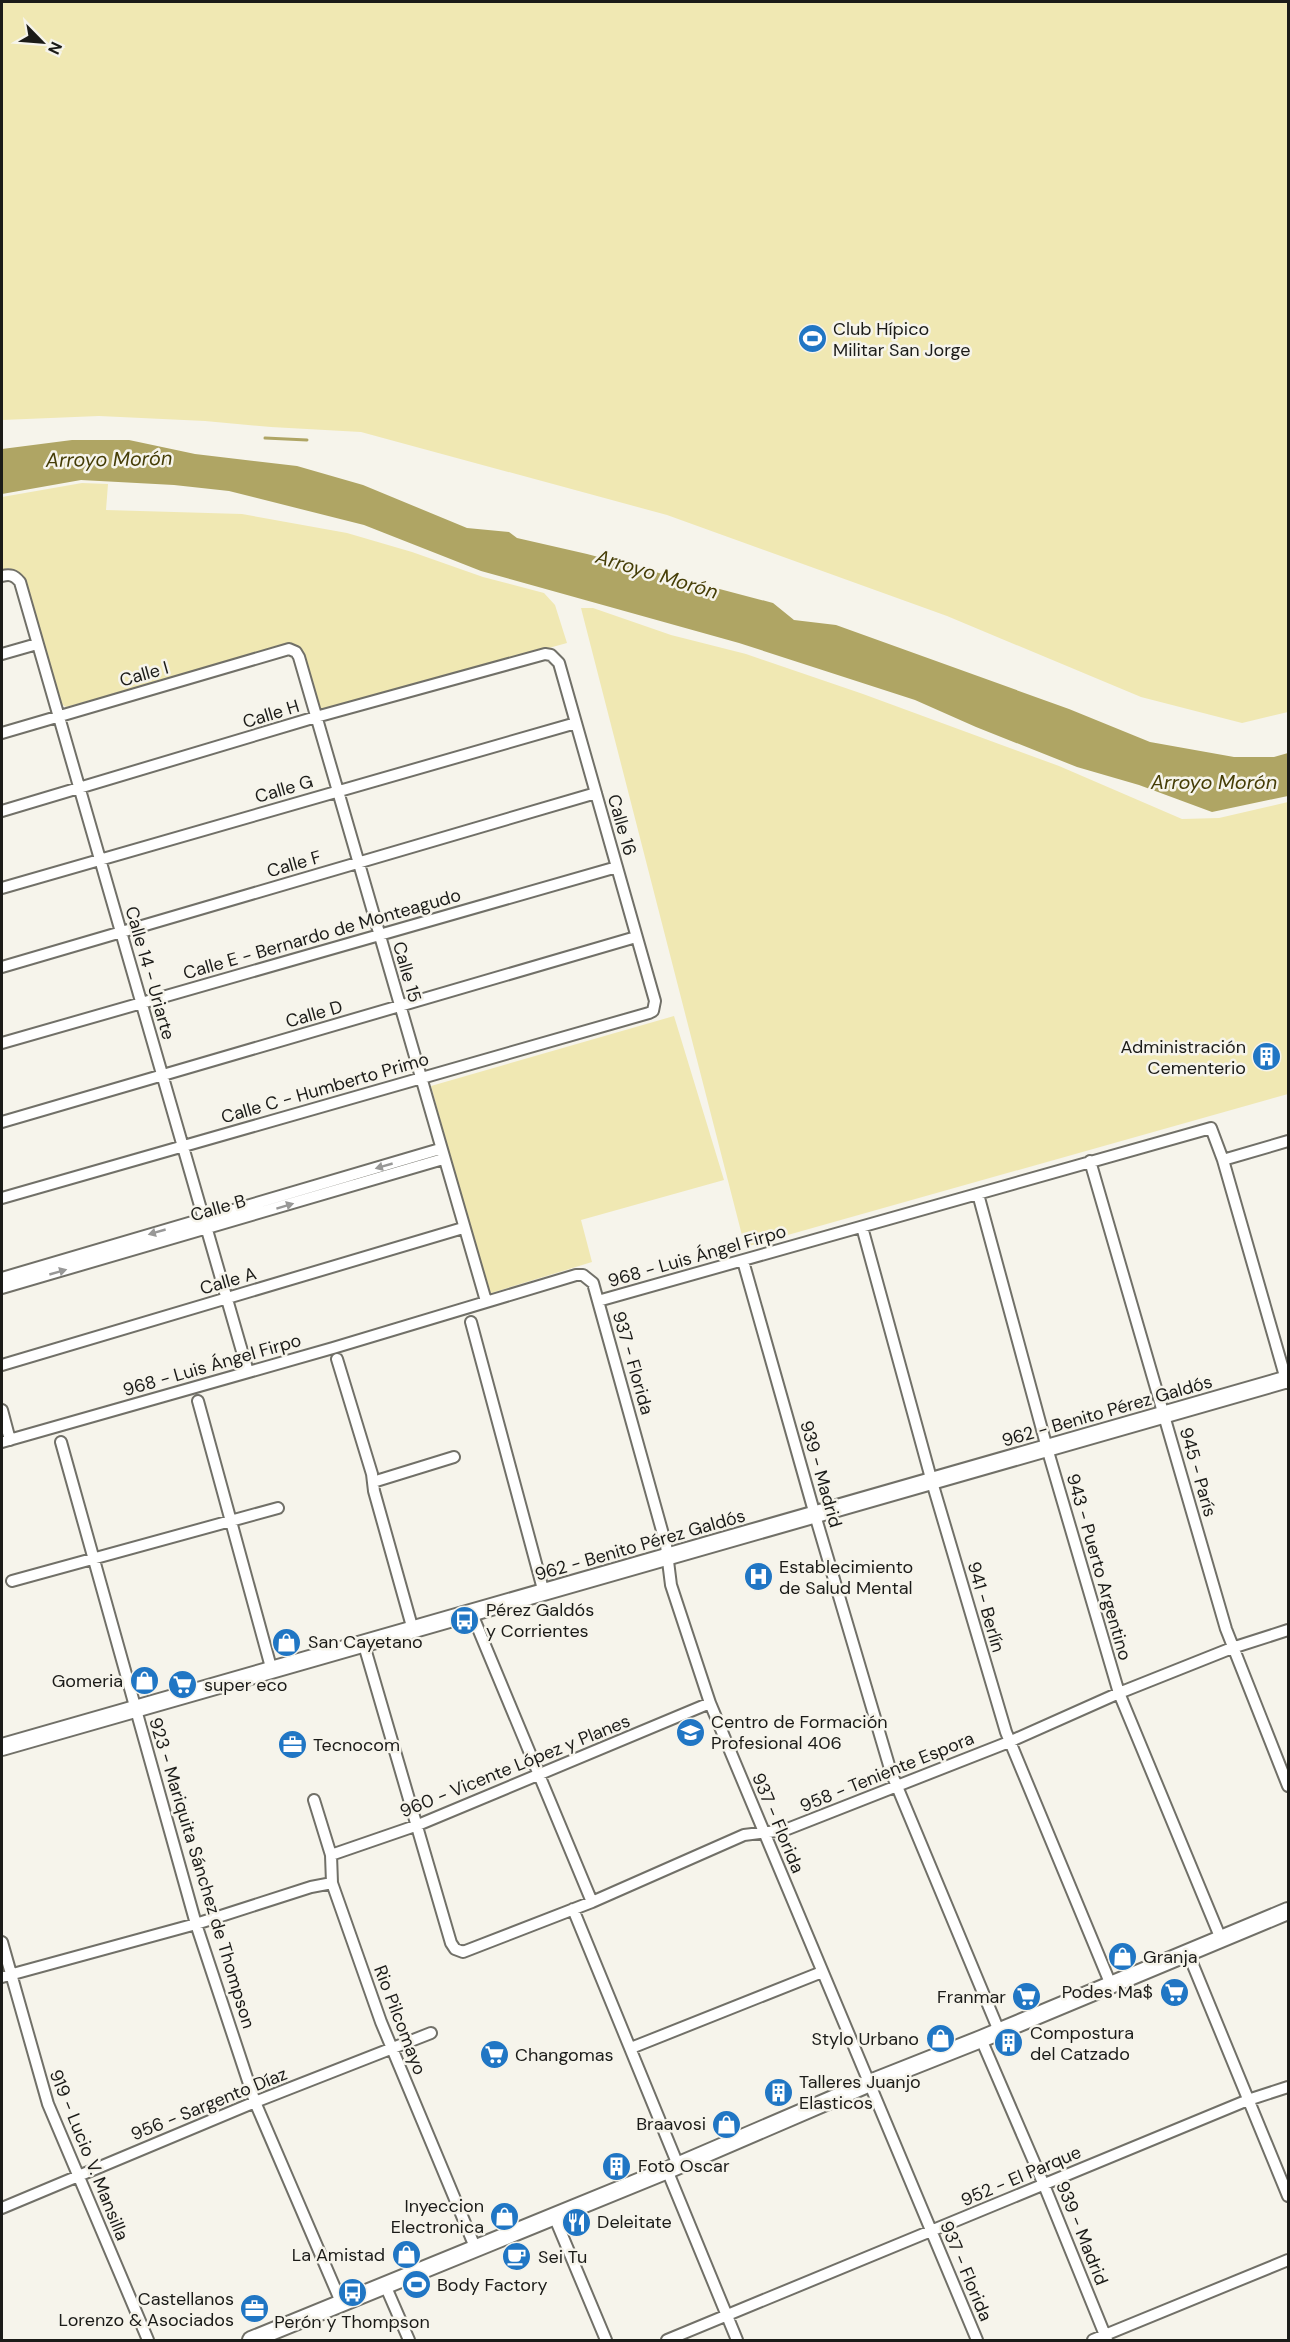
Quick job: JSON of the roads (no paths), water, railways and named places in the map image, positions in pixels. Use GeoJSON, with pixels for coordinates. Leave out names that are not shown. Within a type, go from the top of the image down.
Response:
{"type":"FeatureCollection","features":[{"type":"Feature","properties":{"kind":"main road","name":"962 - Benito Pérez Galdós"},"geometry":{"type":"LineString","coordinates":[[2,1747],[1047,1448],[1288,1382]]}},
{"type":"Feature","properties":{"kind":"main road"},"geometry":{"type":"LineString","coordinates":[[251,2340],[673,2168],[870,2083],[1288,1911]]}},
{"type":"Feature","properties":{"kind":"street","name":"Calle 14 - Uriarte"},"geometry":{"type":"LineString","coordinates":[[2,576],[8,574],[20,582],[248,1372]]}},
{"type":"Feature","properties":{"kind":"street"},"geometry":{"type":"LineString","coordinates":[[2,654],[37,644]]}},
{"type":"Feature","properties":{"kind":"street","name":"Calle I"},"geometry":{"type":"LineString","coordinates":[[2,732],[289,649],[296,652]]}},
{"type":"Feature","properties":{"kind":"street","name":"Calle 15"},"geometry":{"type":"LineString","coordinates":[[296,652],[486,1301]]}},
{"type":"Feature","properties":{"kind":"street","name":"Calle H"},"geometry":{"type":"LineString","coordinates":[[2,811],[316,717],[544,654],[550,656]]}},
{"type":"Feature","properties":{"kind":"street","name":"Calle 16"},"geometry":{"type":"LineString","coordinates":[[550,656],[559,663],[655,1006]]}},
{"type":"Feature","properties":{"kind":"street","name":"Calle G"},"geometry":{"type":"LineString","coordinates":[[2,888],[576,723]]}},
{"type":"Feature","properties":{"kind":"street","name":"Calle F"},"geometry":{"type":"LineString","coordinates":[[2,967],[596,793]]}},
{"type":"Feature","properties":{"kind":"street","name":"Calle E - Bernardo de Monteagudo"},"geometry":{"type":"LineString","coordinates":[[2,1043],[617,867]]}},
{"type":"Feature","properties":{"kind":"street","name":"Calle D"},"geometry":{"type":"LineString","coordinates":[[2,1122],[636,937]]}},
{"type":"Feature","properties":{"kind":"street","name":"Calle C - Humberto Primo"},"geometry":{"type":"LineString","coordinates":[[2,1198],[650,1013],[655,1006]]}},
{"type":"Feature","properties":{"kind":"street","name":"968 - Luis Ángel Firpo"},"geometry":{"type":"LineString","coordinates":[[6,1441],[576,1275],[583,1275],[594,1283],[598,1302],[1211,1128],[1223,1160]]}},
{"type":"Feature","properties":{"kind":"street"},"geometry":{"type":"LineString","coordinates":[[1288,1141],[1223,1160],[1288,1382]]}},
{"type":"Feature","properties":{"kind":"street","name":"Calle B"},"geometry":{"type":"LineString","coordinates":[[2,1288],[442,1154]]}},
{"type":"Feature","properties":{"kind":"street","name":"945 - París"},"geometry":{"type":"LineString","coordinates":[[1090,1161],[1232,1648],[1288,1786]]}},
{"type":"Feature","properties":{"kind":"street","name":"943 - Puerto Argentino"},"geometry":{"type":"LineString","coordinates":[[978,1194],[1047,1448],[1119,1693],[1221,1939]]}},
{"type":"Feature","properties":{"kind":"street","name":"Calle B"},"geometry":{"type":"LineString","coordinates":[[2,1278],[206,1224]]}},
{"type":"Feature","properties":{"kind":"street","name":"941 - Berlín"},"geometry":{"type":"LineString","coordinates":[[862,1227],[932,1482],[1009,1742],[1111,1985]]}},
{"type":"Feature","properties":{"kind":"street","name":"Calle A"},"geometry":{"type":"LineString","coordinates":[[2,1365],[463,1228]]}},
{"type":"Feature","properties":{"kind":"street","name":"939 - Madrid"},"geometry":{"type":"LineString","coordinates":[[743,1261],[815,1515],[897,1785],[999,2031]]}},
{"type":"Feature","properties":{"kind":"street","name":"937 - Florida"},"geometry":{"type":"LineString","coordinates":[[598,1302],[666,1545],[671,1585],[710,1703],[977,2340]]}},
{"type":"Feature","properties":{"kind":"street"},"geometry":{"type":"LineString","coordinates":[[471,1322],[544,1593]]}},
{"type":"Feature","properties":{"kind":"street"},"geometry":{"type":"LineString","coordinates":[[337,1359],[413,1630]]}},
{"type":"Feature","properties":{"kind":"street"},"geometry":{"type":"LineString","coordinates":[[198,1401],[272,1671]]}},
{"type":"Feature","properties":{"kind":"street"},"geometry":{"type":"LineString","coordinates":[[2,1410],[6,1441]]}},
{"type":"Feature","properties":{"kind":"street","name":"923 - Mariquita Sánchez de Thompson"},"geometry":{"type":"LineString","coordinates":[[61,1442],[196,1924],[255,2102],[341,2302]]}},
{"type":"Feature","properties":{"kind":"street"},"geometry":{"type":"LineString","coordinates":[[373,1482],[454,1457]]}},
{"type":"Feature","properties":{"kind":"street"},"geometry":{"type":"LineString","coordinates":[[12,1581],[278,1508]]}},
{"type":"Feature","properties":{"kind":"street"},"geometry":{"type":"LineString","coordinates":[[472,1614],[592,1902]]}},
{"type":"Feature","properties":{"kind":"street","name":"958 - Teniente Espora"},"geometry":{"type":"LineString","coordinates":[[418,1825],[451,1943],[455,1949],[463,1952],[592,1902],[744,1835],[785,1830],[1009,1742],[1119,1693],[1232,1648],[1288,1630]]}},
{"type":"Feature","properties":{"kind":"street"},"geometry":{"type":"LineString","coordinates":[[364,1645],[418,1825]]}},
{"type":"Feature","properties":{"kind":"street","name":"960 - Vicente López y Planes"},"geometry":{"type":"LineString","coordinates":[[331,1855],[418,1825],[710,1703]]}},
{"type":"Feature","properties":{"kind":"street","name":"Rio Pilcomayo"},"geometry":{"type":"LineString","coordinates":[[314,1800],[331,1855],[332,1883],[392,2048],[475,2247]]}},
{"type":"Feature","properties":{"kind":"street"},"geometry":{"type":"LineString","coordinates":[[6,1976],[196,1924],[311,1887],[332,1883]]}},
{"type":"Feature","properties":{"kind":"street"},"geometry":{"type":"LineString","coordinates":[[573,1909],[631,2048],[726,2315],[737,2340]]}},
{"type":"Feature","properties":{"kind":"street","name":"919 - Lucio V. Mansilla"},"geometry":{"type":"LineString","coordinates":[[2,1942],[6,1976],[48,2104],[148,2340]]}},
{"type":"Feature","properties":{"kind":"street"},"geometry":{"type":"LineString","coordinates":[[1188,1953],[1288,2196]]}},
{"type":"Feature","properties":{"kind":"street"},"geometry":{"type":"LineString","coordinates":[[631,2048],[822,1972]]}},
{"type":"Feature","properties":{"kind":"street","name":"956 - Sargento Díaz"},"geometry":{"type":"LineString","coordinates":[[2,2208],[255,2102],[431,2033]]}},
{"type":"Feature","properties":{"kind":"street","name":"939 - Madrid"},"geometry":{"type":"LineString","coordinates":[[981,2039],[1044,2185],[1106,2338]]}},
{"type":"Feature","properties":{"kind":"street","name":"952 - El Parque"},"geometry":{"type":"LineString","coordinates":[[667,2340],[1248,2100],[1288,2088]]}},
{"type":"Feature","properties":{"kind":"street"},"geometry":{"type":"LineString","coordinates":[[554,2216],[606,2340]]}},
{"type":"Feature","properties":{"kind":"street"},"geometry":{"type":"LineString","coordinates":[[1094,2340],[1106,2338],[1288,2260]]}},
{"type":"Feature","properties":{"kind":"street"},"geometry":{"type":"LineString","coordinates":[[385,2285],[409,2340]]}},
{"type":"Feature","properties":{"kind":"water","name":"Arroyo Morón"},"geometry":{"type":"Polygon","coordinates":[[[72,440],[129,440],[195,454],[297,466],[363,485],[467,528],[509,532],[517,538],[773,603],[794,620],[836,625],[1069,709],[1150,742],[1234,757],[1274,757],[1288,753],[1288,796],[1212,812],[1139,785],[1077,767],[915,700],[739,643],[481,571],[364,525],[229,491],[174,485],[81,480],[2,494],[2,449],[72,440]]]}},
{"type":"Feature","properties":{"kind":"waterway"},"geometry":{"type":"LineString","coordinates":[[265,438],[307,440]]}},
{"type":"Feature","properties":{"kind":"place","name":"Club Hípico Militar San Jorge"},"geometry":{"type":"Point","coordinates":[812,339]}},
{"type":"Feature","properties":{"kind":"place","name":"Administración Cementerio"},"geometry":{"type":"Point","coordinates":[1267,1057]}},
{"type":"Feature","properties":{"kind":"place","name":"Establecimiento de Salud Mental"},"geometry":{"type":"Point","coordinates":[758,1577]}},
{"type":"Feature","properties":{"kind":"place","name":"Pérez Galdós y Corrientes"},"geometry":{"type":"Point","coordinates":[465,1620]}},
{"type":"Feature","properties":{"kind":"place","name":"San Cayetano"},"geometry":{"type":"Point","coordinates":[287,1642]}},
{"type":"Feature","properties":{"kind":"place","name":"Gomeria"},"geometry":{"type":"Point","coordinates":[144,1681]}},
{"type":"Feature","properties":{"kind":"place","name":"super eco"},"geometry":{"type":"Point","coordinates":[183,1685]}},
{"type":"Feature","properties":{"kind":"place","name":"Centro de Formación Profesional 406"},"geometry":{"type":"Point","coordinates":[690,1732]}},
{"type":"Feature","properties":{"kind":"place","name":"Tecnocom"},"geometry":{"type":"Point","coordinates":[292,1745]}},
{"type":"Feature","properties":{"kind":"place","name":"Granja"},"geometry":{"type":"Point","coordinates":[1122,1957]}},
{"type":"Feature","properties":{"kind":"place","name":"Podes Ma$"},"geometry":{"type":"Point","coordinates":[1174,1992]}},
{"type":"Feature","properties":{"kind":"place","name":"Franmar"},"geometry":{"type":"Point","coordinates":[1027,1997]}},
{"type":"Feature","properties":{"kind":"place","name":"Stylo Urbano"},"geometry":{"type":"Point","coordinates":[940,2039]}},
{"type":"Feature","properties":{"kind":"place","name":"Compostura del Catzado"},"geometry":{"type":"Point","coordinates":[1009,2043]}},
{"type":"Feature","properties":{"kind":"place","name":"Changomas"},"geometry":{"type":"Point","coordinates":[494,2055]}},
{"type":"Feature","properties":{"kind":"place","name":"Talleres Juanjo Elasticos"},"geometry":{"type":"Point","coordinates":[778,2092]}},
{"type":"Feature","properties":{"kind":"place","name":"Braavosi"},"geometry":{"type":"Point","coordinates":[727,2124]}},
{"type":"Feature","properties":{"kind":"place","name":"Foto Oscar"},"geometry":{"type":"Point","coordinates":[617,2166]}},
{"type":"Feature","properties":{"kind":"place","name":"Inyeccion Electronica"},"geometry":{"type":"Point","coordinates":[505,2216]}},
{"type":"Feature","properties":{"kind":"place","name":"Deleitate"},"geometry":{"type":"Point","coordinates":[576,2222]}},
{"type":"Feature","properties":{"kind":"place","name":"La Amistad"},"geometry":{"type":"Point","coordinates":[406,2255]}},
{"type":"Feature","properties":{"kind":"place","name":"Sei Tu"},"geometry":{"type":"Point","coordinates":[517,2257]}},
{"type":"Feature","properties":{"kind":"place","name":"Body Factory"},"geometry":{"type":"Point","coordinates":[416,2285]}},
{"type":"Feature","properties":{"kind":"place","name":"Perón y Thompson"},"geometry":{"type":"Point","coordinates":[352,2293]}},
{"type":"Feature","properties":{"kind":"place","name":"Castellanos Lorenzo & Asociados"},"geometry":{"type":"Point","coordinates":[255,2309]}}]}
